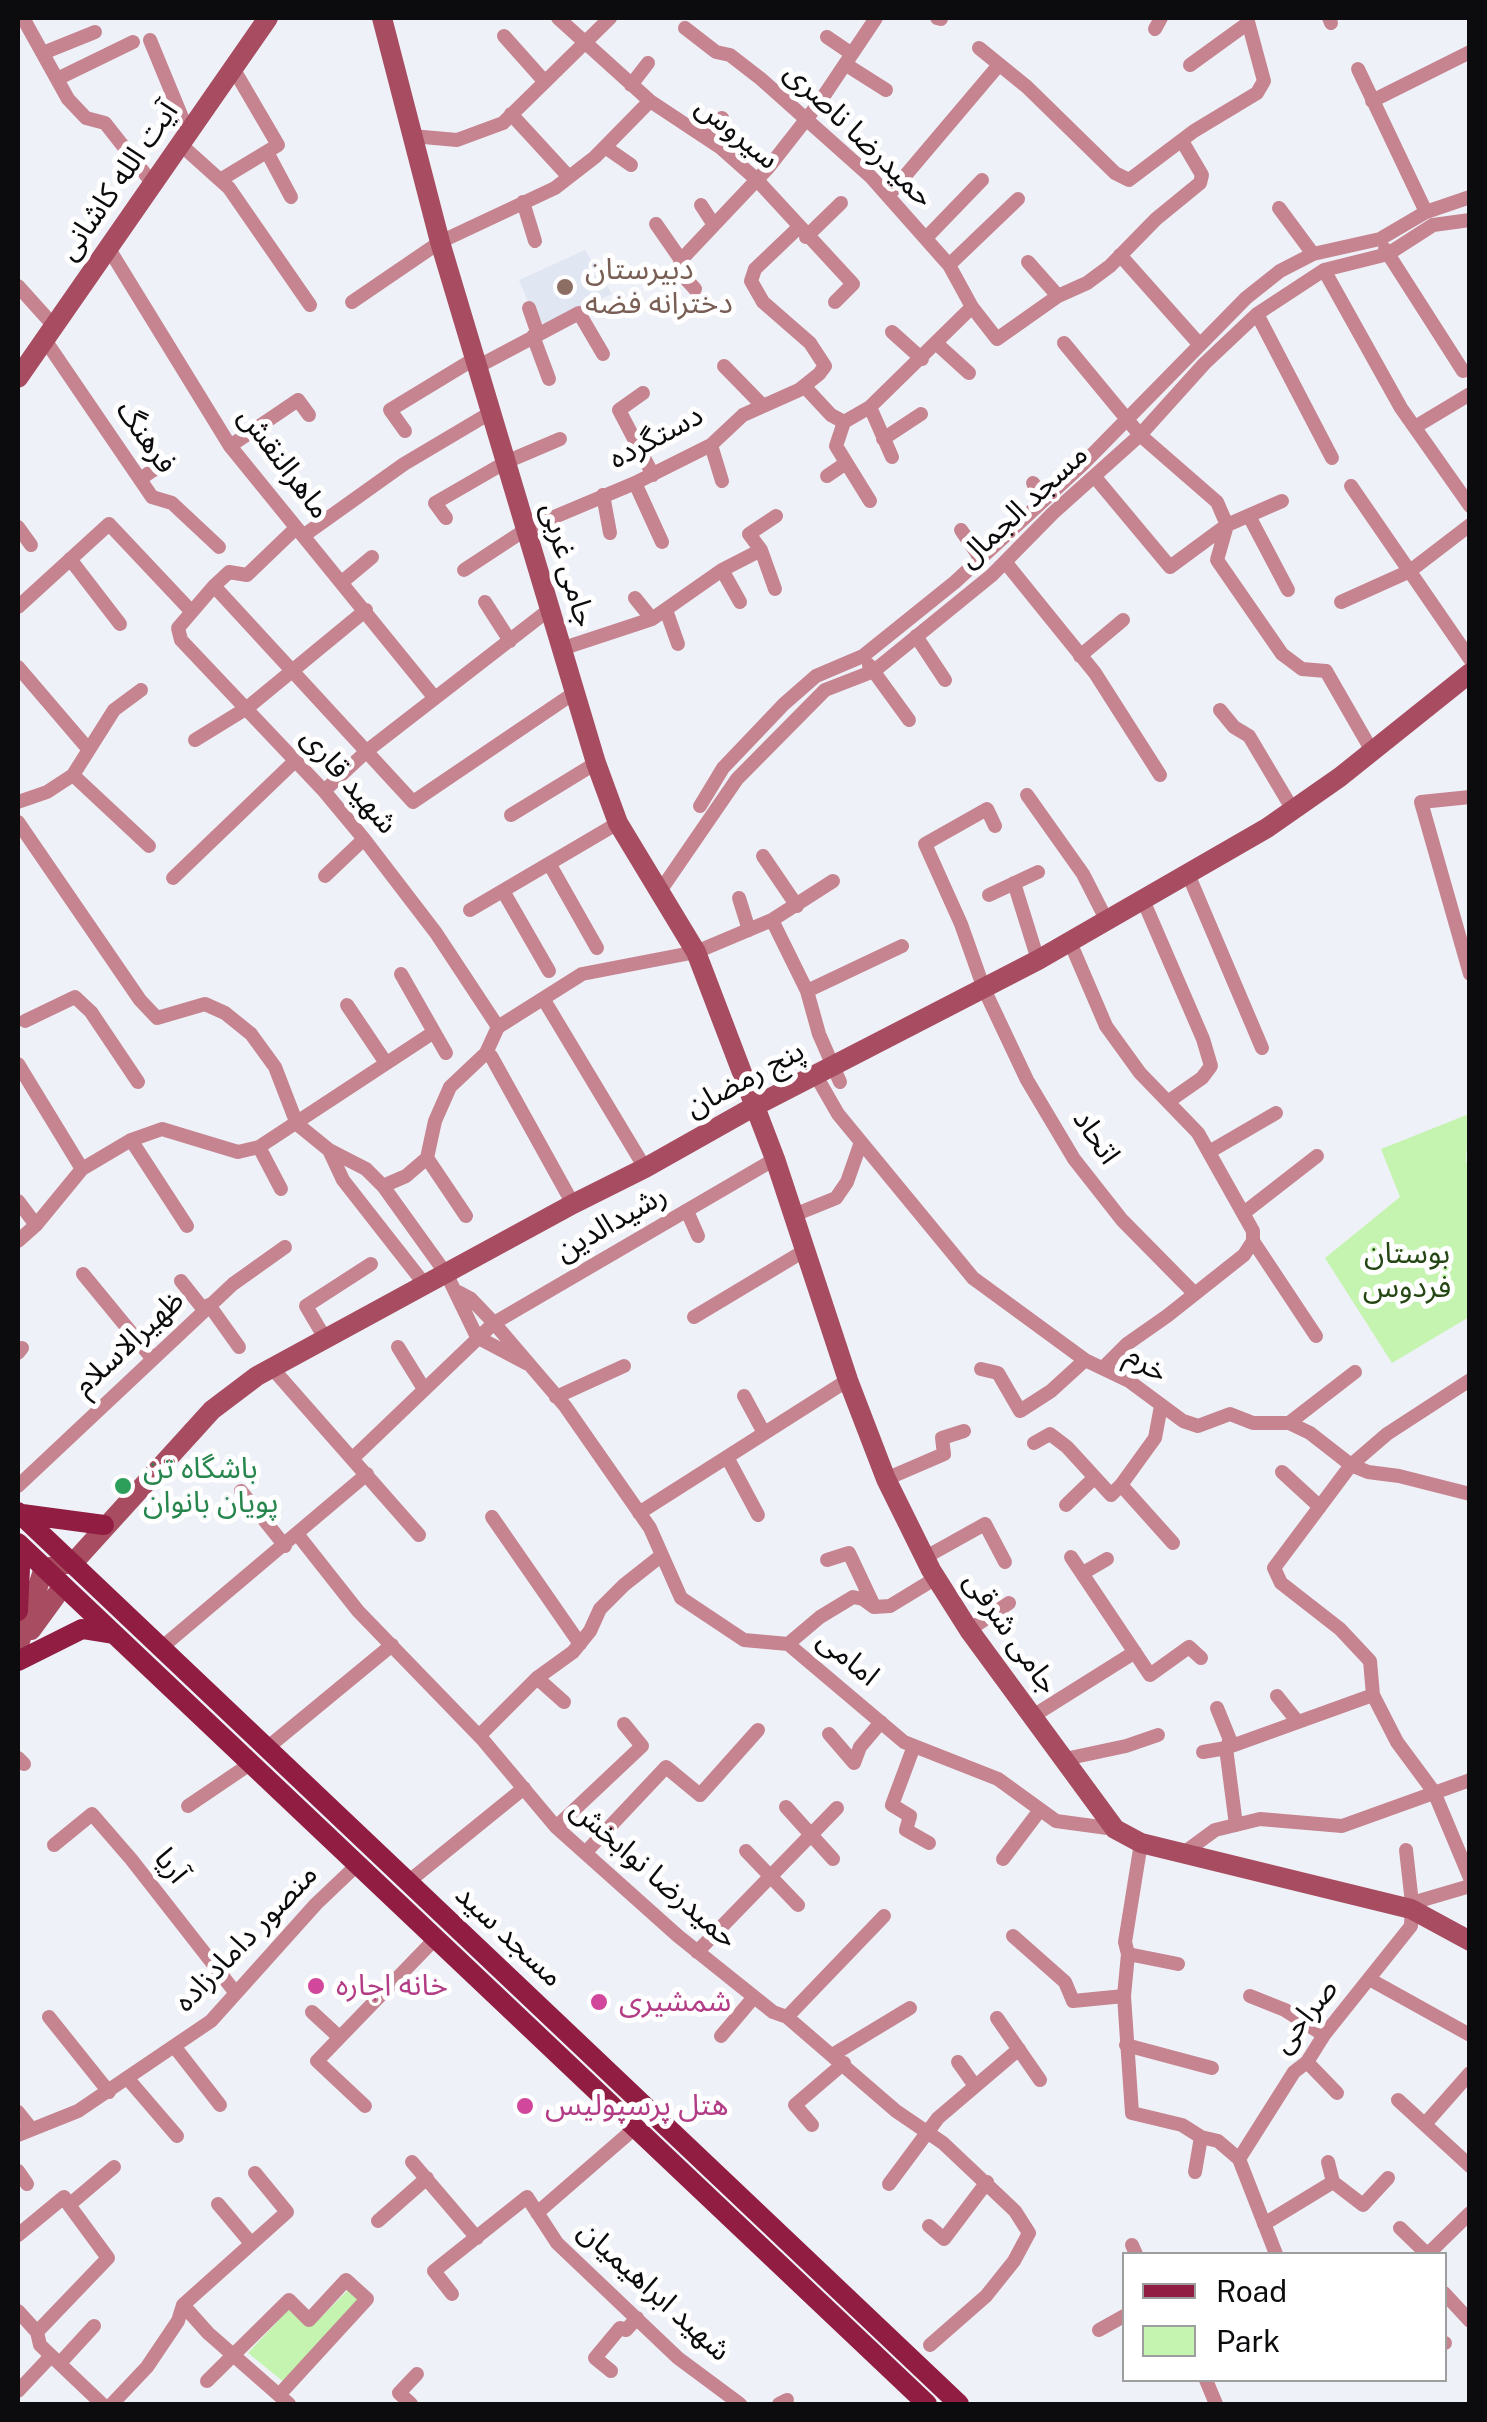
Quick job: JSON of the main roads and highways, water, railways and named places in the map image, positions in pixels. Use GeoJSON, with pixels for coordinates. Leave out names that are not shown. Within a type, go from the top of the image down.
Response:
{"type":"FeatureCollection","features":[{"type":"Feature","properties":{"kind":"main road"},"geometry":{"type":"LineString","coordinates":[[18,1513],[104,1525]]}},
{"type":"Feature","properties":{"kind":"main road","name":"مسجد سید"},"geometry":{"type":"LineString","coordinates":[[18,1513],[959,2404]]}},
{"type":"Feature","properties":{"kind":"main road","name":"مسجد سید"},"geometry":{"type":"LineString","coordinates":[[18,1543],[926,2404]]}},
{"type":"Feature","properties":{"kind":"main road"},"geometry":{"type":"LineString","coordinates":[[18,1559],[18,1612]]}},
{"type":"Feature","properties":{"kind":"main road"},"geometry":{"type":"LineString","coordinates":[[62,1586],[73,1563]]}},
{"type":"Feature","properties":{"kind":"main road"},"geometry":{"type":"LineString","coordinates":[[18,1660],[82,1629],[113,1634]]}},
{"type":"Feature","properties":{"kind":"place","name":"دبیرستان دخترانه فضه"},"geometry":{"type":"Point","coordinates":[565,287]}},
{"type":"Feature","properties":{"kind":"place","name":"باشگاه تن پویان بانوان"},"geometry":{"type":"Point","coordinates":[123,1486]}},
{"type":"Feature","properties":{"kind":"place","name":"خانه اجاره"},"geometry":{"type":"Point","coordinates":[316,1986]}},
{"type":"Feature","properties":{"kind":"place","name":"شمشیری"},"geometry":{"type":"Point","coordinates":[599,2002]}},
{"type":"Feature","properties":{"kind":"place","name":"هتل پرسپولیس"},"geometry":{"type":"Point","coordinates":[525,2106]}},
{"type":"Feature","properties":{"kind":"park label","name":"بوستان فردوس"},"geometry":{"type":"Point","coordinates":[1407,1271]}}]}
